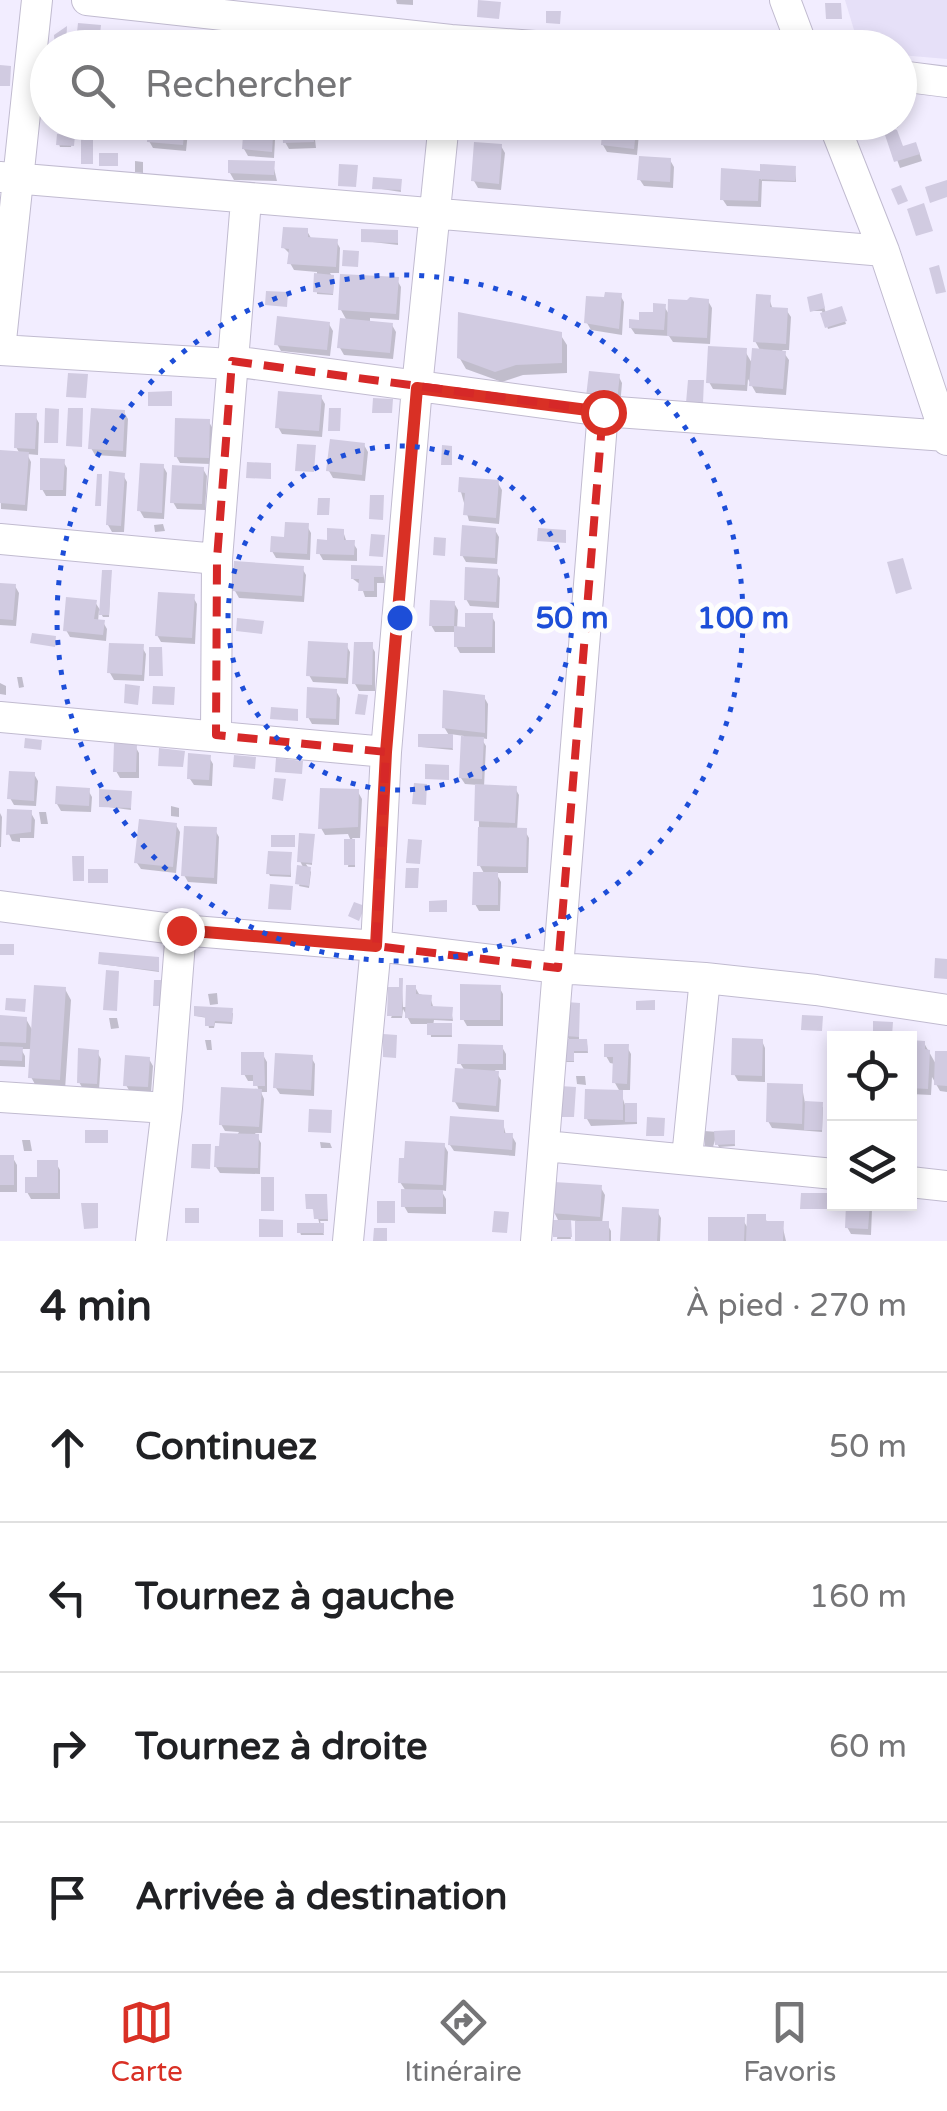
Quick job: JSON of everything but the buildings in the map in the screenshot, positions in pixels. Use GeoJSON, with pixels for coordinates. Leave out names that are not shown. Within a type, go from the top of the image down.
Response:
{"type":"FeatureCollection","features":[{"type":"Feature","properties":{"kind":"street"},"geometry":{"type":"LineString","coordinates":[[32,30],[37,0]]}},
{"type":"Feature","properties":{"kind":"street"},"geometry":{"type":"LineString","coordinates":[[87,0],[334,30]]}},
{"type":"Feature","properties":{"kind":"street"},"geometry":{"type":"LineString","coordinates":[[786,0],[797,30]]}},
{"type":"Feature","properties":{"kind":"street"},"geometry":{"type":"LineString","coordinates":[[30,44],[9,178],[0,350],[232,362],[603,412],[946,438],[884,251],[840,140]]}},
{"type":"Feature","properties":{"kind":"street"},"geometry":{"type":"LineString","coordinates":[[917,78],[947,82]]}},
{"type":"Feature","properties":{"kind":"street"},"geometry":{"type":"LineString","coordinates":[[348,1241],[376,946],[386,752],[417,388],[443,140]]}},
{"type":"Feature","properties":{"kind":"street"},"geometry":{"type":"LineString","coordinates":[[9,178],[884,251]]}},
{"type":"Feature","properties":{"kind":"street"},"geometry":{"type":"LineString","coordinates":[[216,735],[217,559],[246,200]]}},
{"type":"Feature","properties":{"kind":"street"},"geometry":{"type":"LineString","coordinates":[[536,1241],[603,412]]}},
{"type":"Feature","properties":{"kind":"street"},"geometry":{"type":"LineString","coordinates":[[0,539],[217,559]]}},
{"type":"Feature","properties":{"kind":"street"},"geometry":{"type":"LineString","coordinates":[[0,717],[386,752]]}},
{"type":"Feature","properties":{"kind":"street"},"geometry":{"type":"LineString","coordinates":[[0,906],[181,930],[376,946],[558,968],[705,978],[947,1010]]}},
{"type":"Feature","properties":{"kind":"street"},"geometry":{"type":"LineString","coordinates":[[151,1241],[167,1108],[181,930]]}},
{"type":"Feature","properties":{"kind":"street"},"geometry":{"type":"LineString","coordinates":[[687,1158],[705,978]]}},
{"type":"Feature","properties":{"kind":"street"},"geometry":{"type":"LineString","coordinates":[[0,1097],[167,1108]]}},
{"type":"Feature","properties":{"kind":"street"},"geometry":{"type":"LineString","coordinates":[[546,1146],[827,1173]]}},
{"type":"Feature","properties":{"kind":"street"},"geometry":{"type":"LineString","coordinates":[[917,1183],[947,1186]]}},
{"type":"Feature","properties":{"kind":"highlighted area"},"geometry":{"type":"Polygon","coordinates":[[[232,361],[603,411],[558,968],[376,946],[386,752],[216,735],[217,559],[232,361]]]}},
{"type":"Feature","properties":{"kind":"shaded area"},"geometry":{"type":"Polygon","coordinates":[[[845,0],[947,0],[947,59],[917,56],[917,30],[854,30],[845,0]]]}},
{"type":"Feature","properties":{"kind":"route"},"geometry":{"type":"LineString","coordinates":[[181,930],[376,946],[386,752],[417,388],[603,412]]}}]}
